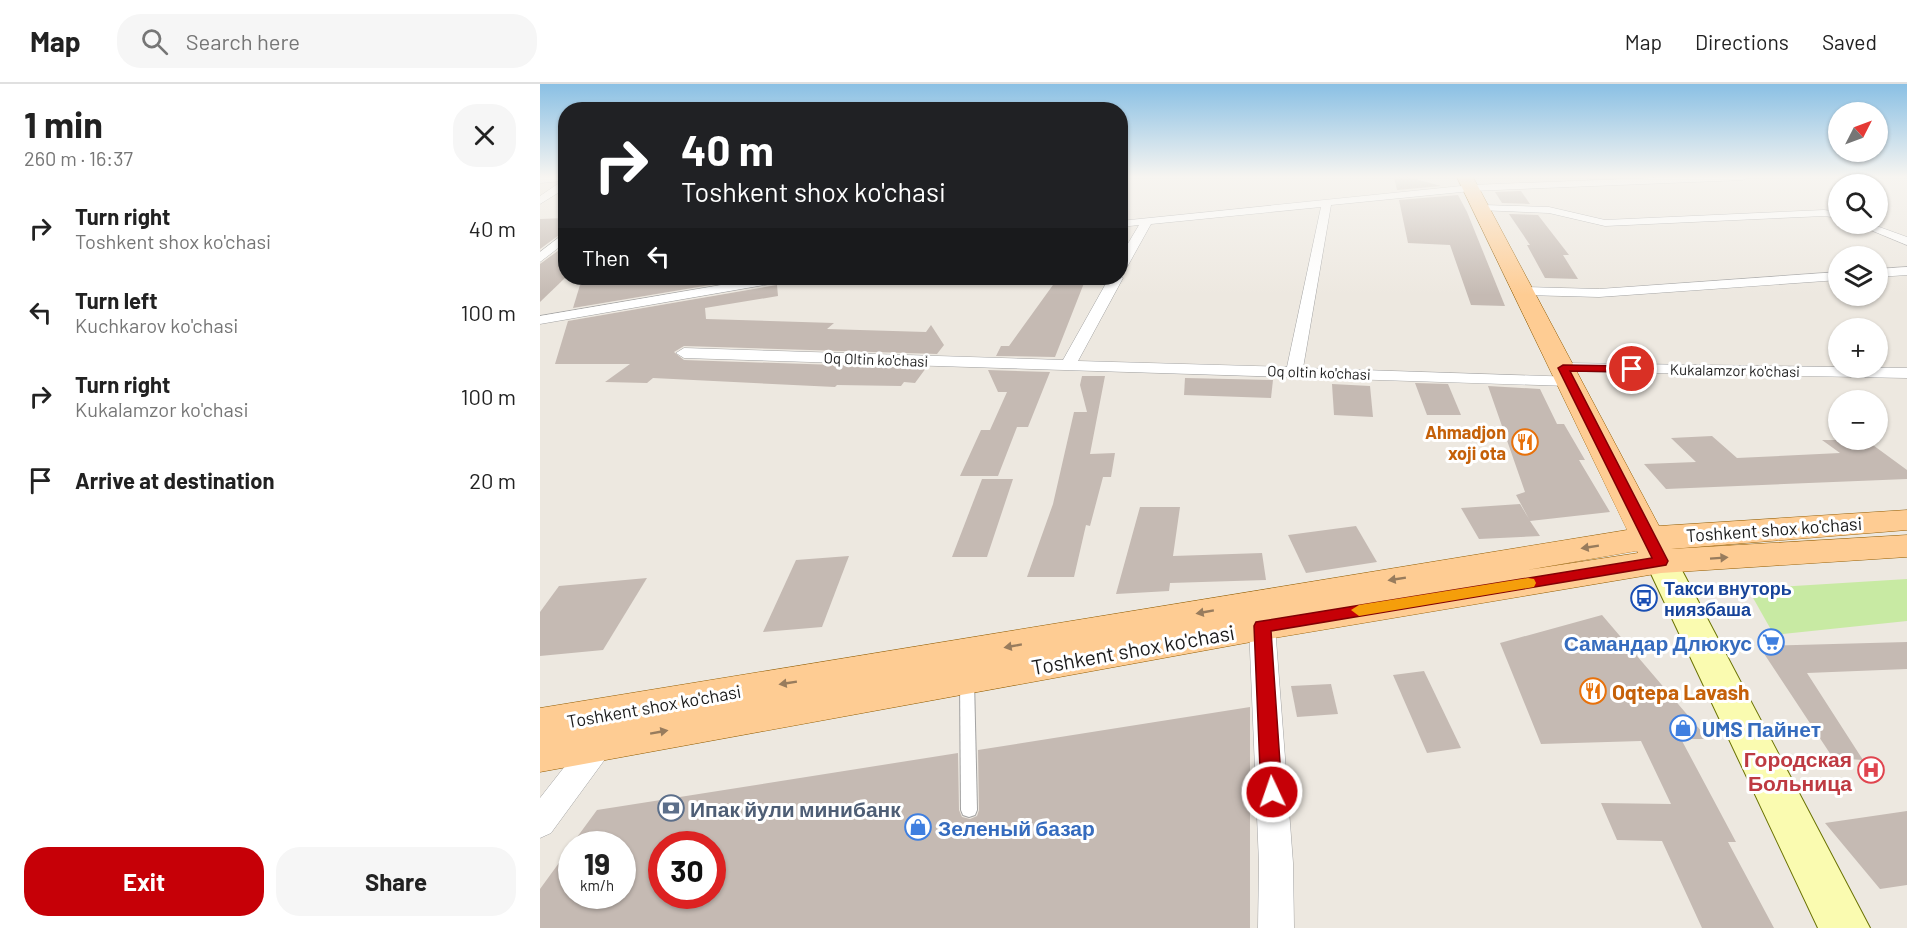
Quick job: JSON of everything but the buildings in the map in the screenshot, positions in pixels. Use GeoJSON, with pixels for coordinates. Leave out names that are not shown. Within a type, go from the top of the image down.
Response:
{"type":"FeatureCollection","features":[{"type":"Feature","properties":{"kind":"main road"},"geometry":{"type":"LineString","coordinates":[[1485,216],[1525,291],[1845,928]]}},
{"type":"Feature","properties":{"kind":"main road","name":"Toshkent shox ko'chasi"},"geometry":{"type":"LineString","coordinates":[[540,726],[1654,550],[1907,520]]}},
{"type":"Feature","properties":{"kind":"main road","name":"Toshkent shox ko'chasi"},"geometry":{"type":"LineString","coordinates":[[540,752],[966,680],[1262,626],[1654,550],[1907,546]]}},
{"type":"Feature","properties":{"kind":"street"},"geometry":{"type":"LineString","coordinates":[[1128,223],[1189,216]]}},
{"type":"Feature","properties":{"kind":"street"},"geometry":{"type":"LineString","coordinates":[[1294,372],[1324,216]]}},
{"type":"Feature","properties":{"kind":"street"},"geometry":{"type":"LineString","coordinates":[[1577,216],[1605,223],[1750,216]]}},
{"type":"Feature","properties":{"kind":"street"},"geometry":{"type":"LineString","coordinates":[[1128,255],[1147,221]]}},
{"type":"Feature","properties":{"kind":"street"},"geometry":{"type":"LineString","coordinates":[[1888,234],[1907,241]]}},
{"type":"Feature","properties":{"kind":"street"},"geometry":{"type":"LineString","coordinates":[[540,258],[558,242]]}},
{"type":"Feature","properties":{"kind":"street"},"geometry":{"type":"LineString","coordinates":[[1888,272],[1907,271]]}},
{"type":"Feature","properties":{"kind":"street"},"geometry":{"type":"LineString","coordinates":[[1525,291],[1599,293],[1828,277]]}},
{"type":"Feature","properties":{"kind":"street"},"geometry":{"type":"LineString","coordinates":[[540,320],[742,285]]}},
{"type":"Feature","properties":{"kind":"street"},"geometry":{"type":"LineString","coordinates":[[1068,365],[1112,285]]}},
{"type":"Feature","properties":{"kind":"street","name":"Oq Oltin ko'chasi"},"geometry":{"type":"LineString","coordinates":[[684,353],[1068,365]]}},
{"type":"Feature","properties":{"kind":"street","name":"Oq oltin ko'chasi"},"geometry":{"type":"LineString","coordinates":[[1068,365],[1294,372],[1566,374]]}},
{"type":"Feature","properties":{"kind":"street","name":"Kukalamzor ko'chasi"},"geometry":{"type":"LineString","coordinates":[[1566,374],[1907,372]]}},
{"type":"Feature","properties":{"kind":"street"},"geometry":{"type":"LineString","coordinates":[[1262,626],[1276,863],[1276,928]]}},
{"type":"Feature","properties":{"kind":"street"},"geometry":{"type":"LineString","coordinates":[[540,823],[602,742]]}},
{"type":"Feature","properties":{"kind":"lane"},"geometry":{"type":"LineString","coordinates":[[966,680],[969,810]]}},
{"type":"Feature","properties":{"kind":"green space"},"geometry":{"type":"Polygon","coordinates":[[[1907,579],[1907,621],[1774,635],[1748,589],[1907,579]]]}},
{"type":"Feature","properties":{"kind":"slow traffic"},"geometry":{"type":"LineString","coordinates":[[1359,610],[1528,583]]}},
{"type":"Feature","properties":{"kind":"place","name":"Ahmadjon xoji ota"},"geometry":{"type":"Point","coordinates":[1525,442]}},
{"type":"Feature","properties":{"kind":"place","name":"Такси внуторь ниязбаша"},"geometry":{"type":"Point","coordinates":[1644,598]}},
{"type":"Feature","properties":{"kind":"place","name":"Самандар Длюкус"},"geometry":{"type":"Point","coordinates":[1771,642]}},
{"type":"Feature","properties":{"kind":"place","name":"Oqtepa Lavash"},"geometry":{"type":"Point","coordinates":[1593,691]}},
{"type":"Feature","properties":{"kind":"place","name":"UMS Пайнет"},"geometry":{"type":"Point","coordinates":[1683,728]}},
{"type":"Feature","properties":{"kind":"place","name":"Городская Больница"},"geometry":{"type":"Point","coordinates":[1871,770]}},
{"type":"Feature","properties":{"kind":"place","name":"Ипак йули минибанк"},"geometry":{"type":"Point","coordinates":[671,808]}},
{"type":"Feature","properties":{"kind":"place","name":"Зеленый базар"},"geometry":{"type":"Point","coordinates":[918,827]}},
{"type":"Feature","properties":{"kind":"route"},"geometry":{"type":"LineString","coordinates":[[1272,792],[1262,626],[1661,561],[1647,538],[1563,368],[1632,369]]}}]}
